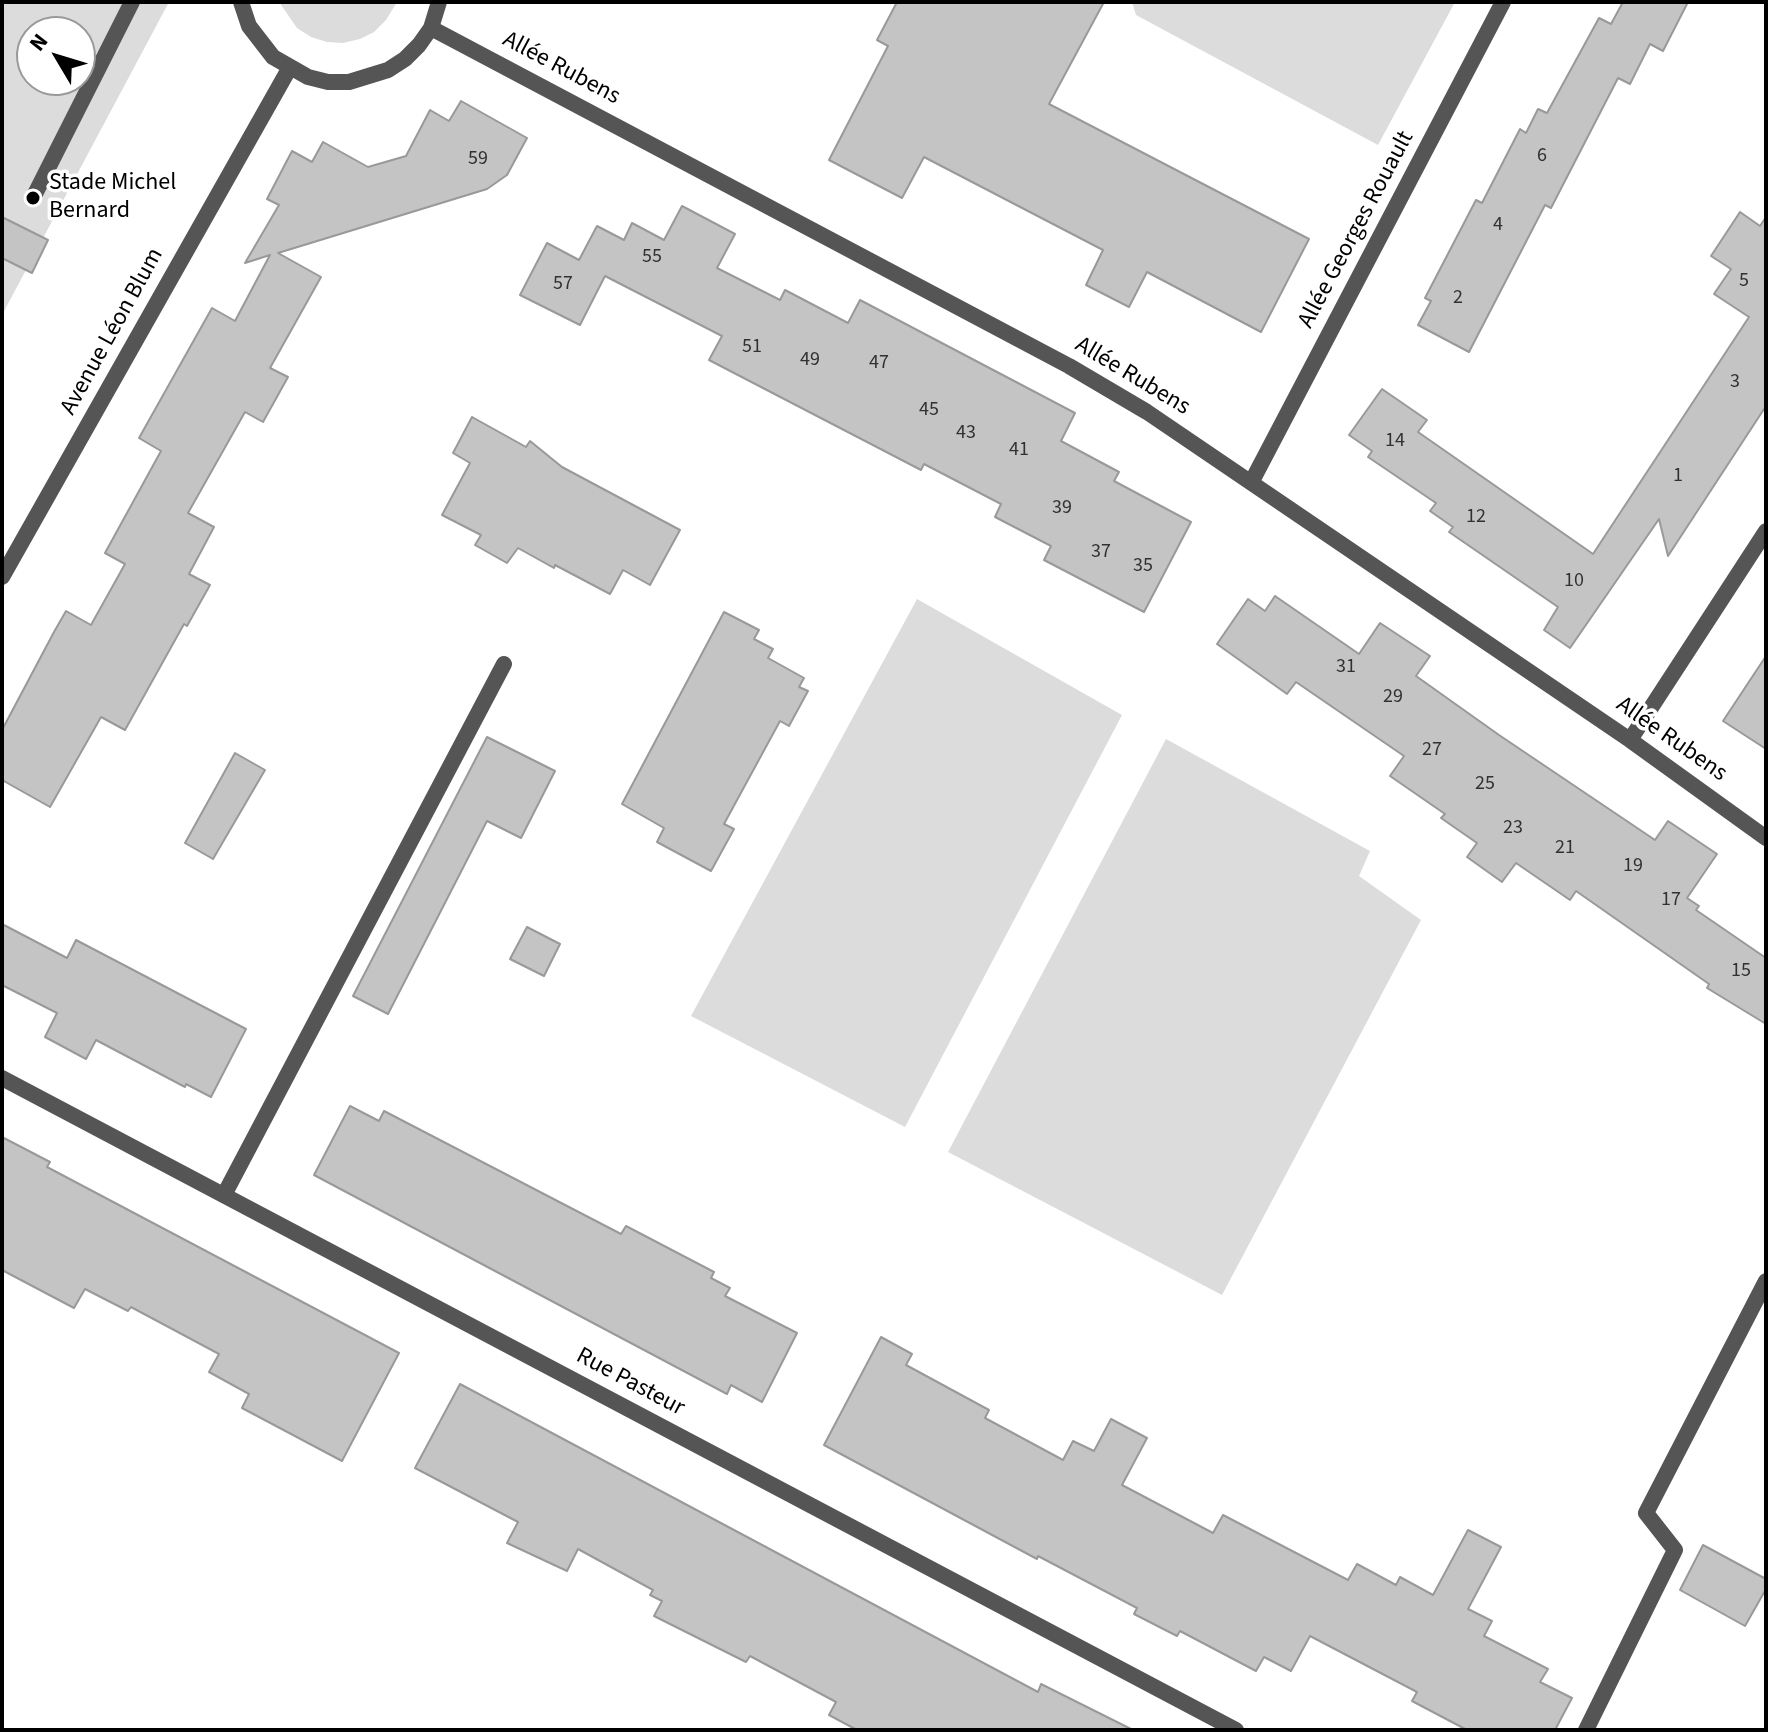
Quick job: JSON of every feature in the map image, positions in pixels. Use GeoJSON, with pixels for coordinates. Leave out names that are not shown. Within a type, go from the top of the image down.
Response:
{"type":"FeatureCollection","features":[{"type":"Feature","properties":{"kind":"street"},"geometry":{"type":"LineString","coordinates":[[33,198],[132,2]]}},
{"type":"Feature","properties":{"kind":"street"},"geometry":{"type":"LineString","coordinates":[[241,2],[249,26],[260,43],[289,69],[328,82],[368,78],[405,59],[431,28],[439,2]]}},
{"type":"Feature","properties":{"kind":"street","name":"Allée Georges Rouault"},"geometry":{"type":"LineString","coordinates":[[1252,481],[1503,2]]}},
{"type":"Feature","properties":{"kind":"street","name":"Allée Rubens"},"geometry":{"type":"LineString","coordinates":[[431,28],[1069,366],[1147,412],[1630,740],[1766,838]]}},
{"type":"Feature","properties":{"kind":"street","name":"Avenue Léon Blum"},"geometry":{"type":"LineString","coordinates":[[2,577],[289,69]]}},
{"type":"Feature","properties":{"kind":"street"},"geometry":{"type":"LineString","coordinates":[[1630,740],[1766,531]]}},
{"type":"Feature","properties":{"kind":"street"},"geometry":{"type":"LineString","coordinates":[[224,1195],[504,664]]}},
{"type":"Feature","properties":{"kind":"street","name":"Rue Pasteur"},"geometry":{"type":"LineString","coordinates":[[2,1078],[1236,1730]]}},
{"type":"Feature","properties":{"kind":"street"},"geometry":{"type":"LineString","coordinates":[[1586,1730],[1675,1550],[1646,1513],[1766,1281]]}},
{"type":"Feature","properties":{"kind":"shaded area","name":"Stade Michel Bernard"},"geometry":{"type":"Polygon","coordinates":[[[2,2],[169,2],[2,315],[2,2]]]}},
{"type":"Feature","properties":{"kind":"shaded area"},"geometry":{"type":"Polygon","coordinates":[[[279,2],[397,2],[374,32],[343,43],[311,37],[297,28],[279,2]]]}},
{"type":"Feature","properties":{"kind":"shaded area"},"geometry":{"type":"Polygon","coordinates":[[[1132,2],[1455,2],[1378,145],[1136,15],[1132,2]]]}},
{"type":"Feature","properties":{"kind":"shaded area"},"geometry":{"type":"Polygon","coordinates":[[[917,599],[1122,715],[905,1127],[691,1016],[917,599]]]}},
{"type":"Feature","properties":{"kind":"shaded area"},"geometry":{"type":"Polygon","coordinates":[[[1166,739],[1370,851],[1359,876],[1421,920],[1222,1295],[948,1152],[1166,739]]]}},
{"type":"Feature","properties":{"kind":"building"},"geometry":{"type":"Polygon","coordinates":[[[897,2],[1104,2],[1049,104],[1309,239],[1261,332],[1147,272],[1129,307],[1086,285],[1103,250],[924,157],[902,198],[829,160],[888,46],[877,40],[897,2]]]}},
{"type":"Feature","properties":{"kind":"building"},"geometry":{"type":"Polygon","coordinates":[[[1623,2],[1688,2],[1663,51],[1650,44],[1630,84],[1618,78],[1551,208],[1545,205],[1469,352],[1418,325],[1431,301],[1425,298],[1476,200],[1482,203],[1520,129],[1526,133],[1538,109],[1547,113],[1599,18],[1611,24],[1623,2]]]}},
{"type":"Feature","properties":{"kind":"building"},"geometry":{"type":"Polygon","coordinates":[[[461,101],[527,138],[507,175],[487,189],[278,253],[321,277],[270,368],[288,377],[263,422],[245,412],[188,513],[214,527],[189,574],[210,585],[187,626],[184,624],[125,730],[101,717],[50,807],[2,780],[2,730],[54,632],[66,611],[91,625],[125,564],[105,553],[161,451],[139,438],[212,308],[235,321],[270,255],[245,263],[279,205],[267,199],[292,151],[312,162],[323,142],[368,167],[406,156],[430,110],[449,121],[461,101]]]}},
{"type":"Feature","properties":{"kind":"building"},"geometry":{"type":"Polygon","coordinates":[[[682,206],[735,234],[717,268],[780,300],[785,290],[848,323],[860,300],[1075,413],[1061,441],[1119,472],[1114,481],[1191,522],[1144,612],[1044,560],[1051,546],[995,517],[1001,504],[924,464],[921,470],[709,360],[722,336],[605,276],[580,325],[520,295],[547,243],[579,260],[597,226],[624,240],[632,223],[664,240],[682,206]]]}},
{"type":"Feature","properties":{"kind":"building"},"geometry":{"type":"Polygon","coordinates":[[[1740,212],[1760,226],[1766,217],[1766,406],[1668,556],[1659,519],[1570,648],[1544,630],[1558,607],[1449,532],[1453,527],[1430,511],[1436,503],[1368,457],[1372,451],[1349,435],[1382,389],[1427,420],[1418,432],[1593,554],[1749,317],[1714,294],[1731,269],[1711,256],[1740,212]]]}},
{"type":"Feature","properties":{"kind":"building"},"geometry":{"type":"Polygon","coordinates":[[[2,217],[48,240],[32,273],[2,258],[2,217]]]}},
{"type":"Feature","properties":{"kind":"building"},"geometry":{"type":"Polygon","coordinates":[[[472,417],[526,447],[530,441],[562,467],[680,530],[650,585],[623,570],[610,594],[518,548],[507,563],[475,545],[481,535],[442,515],[470,463],[453,453],[472,417]]]}},
{"type":"Feature","properties":{"kind":"building"},"geometry":{"type":"Polygon","coordinates":[[[1275,596],[1359,654],[1380,623],[1430,656],[1416,676],[1499,735],[1655,840],[1668,821],[1717,854],[1687,898],[1699,906],[1696,910],[1766,958],[1766,1024],[1707,988],[1709,984],[1576,891],[1570,900],[1516,863],[1502,882],[1467,857],[1477,843],[1441,818],[1445,814],[1390,776],[1404,756],[1296,682],[1287,694],[1217,644],[1248,599],[1265,611],[1275,596]]]}},
{"type":"Feature","properties":{"kind":"building"},"geometry":{"type":"Polygon","coordinates":[[[724,612],[759,630],[754,639],[773,649],[768,658],[804,678],[799,687],[808,691],[789,726],[780,721],[724,824],[734,829],[711,871],[657,842],[664,828],[622,804],[724,612]]]}},
{"type":"Feature","properties":{"kind":"building"},"geometry":{"type":"Polygon","coordinates":[[[1766,656],[1766,749],[1723,721],[1766,656]]]}},
{"type":"Feature","properties":{"kind":"building"},"geometry":{"type":"Polygon","coordinates":[[[487,737],[555,771],[521,838],[487,821],[388,1014],[353,996],[487,737]]]}},
{"type":"Feature","properties":{"kind":"building"},"geometry":{"type":"Polygon","coordinates":[[[235,753],[265,770],[213,859],[185,843],[235,753]]]}},
{"type":"Feature","properties":{"kind":"building"},"geometry":{"type":"Polygon","coordinates":[[[2,924],[67,958],[76,940],[246,1029],[211,1097],[186,1084],[185,1087],[96,1040],[86,1059],[45,1037],[57,1013],[2,985],[2,924]]]}},
{"type":"Feature","properties":{"kind":"building"},"geometry":{"type":"Polygon","coordinates":[[[527,927],[560,944],[544,976],[510,959],[527,927]]]}},
{"type":"Feature","properties":{"kind":"building"},"geometry":{"type":"Polygon","coordinates":[[[350,1106],[379,1121],[384,1111],[621,1234],[626,1226],[714,1272],[711,1278],[730,1288],[725,1296],[797,1333],[762,1402],[731,1385],[727,1394],[314,1175],[350,1106]]]}},
{"type":"Feature","properties":{"kind":"building"},"geometry":{"type":"Polygon","coordinates":[[[2,1137],[50,1162],[47,1167],[399,1353],[342,1461],[242,1408],[249,1394],[209,1372],[219,1354],[131,1307],[128,1311],[85,1289],[74,1308],[2,1270],[2,1137]]]}},
{"type":"Feature","properties":{"kind":"building"},"geometry":{"type":"Polygon","coordinates":[[[881,1337],[912,1354],[906,1365],[989,1410],[985,1418],[1063,1460],[1073,1441],[1094,1451],[1111,1419],[1147,1438],[1122,1485],[1213,1533],[1223,1515],[1348,1580],[1357,1564],[1396,1585],[1400,1577],[1433,1595],[1468,1530],[1501,1547],[1468,1609],[1492,1621],[1484,1636],[1548,1669],[1540,1682],[1572,1698],[1555,1730],[1467,1730],[1412,1701],[1417,1692],[1310,1636],[1291,1671],[1264,1657],[1256,1671],[1180,1631],[1177,1636],[1134,1614],[1137,1608],[1038,1556],[1037,1559],[824,1445],[881,1337]]]}},
{"type":"Feature","properties":{"kind":"building"},"geometry":{"type":"Polygon","coordinates":[[[460,1384],[1038,1692],[1041,1684],[1133,1730],[857,1730],[829,1715],[836,1702],[750,1656],[746,1662],[654,1616],[662,1601],[650,1595],[653,1590],[578,1549],[567,1571],[507,1543],[518,1522],[415,1468],[460,1384]]]}},
{"type":"Feature","properties":{"kind":"building"},"geometry":{"type":"Polygon","coordinates":[[[1703,1545],[1766,1579],[1766,1589],[1745,1626],[1680,1590],[1703,1545]]]}},
{"type":"Feature","properties":{"kind":"place","name":"Stade Michel Bernard"},"geometry":{"type":"Point","coordinates":[33,198]}}]}
